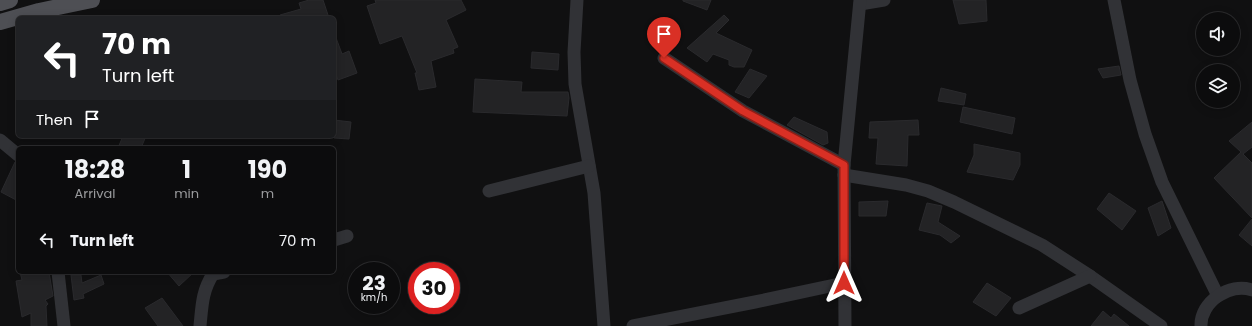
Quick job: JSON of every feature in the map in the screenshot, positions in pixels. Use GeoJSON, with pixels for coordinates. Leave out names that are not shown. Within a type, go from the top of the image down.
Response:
{"type":"FeatureCollection","features":[{"type":"Feature","properties":{"kind":"main road"},"geometry":{"type":"LineString","coordinates":[[0,3],[10,0]]}},
{"type":"Feature","properties":{"kind":"main road"},"geometry":{"type":"LineString","coordinates":[[21,16],[92,0]]}},
{"type":"Feature","properties":{"kind":"main road"},"geometry":{"type":"LineString","coordinates":[[0,22],[16,17]]}},
{"type":"Feature","properties":{"kind":"street"},"geometry":{"type":"LineString","coordinates":[[577,0],[574,52],[575,84],[594,193],[604,326]]}},
{"type":"Feature","properties":{"kind":"street"},"geometry":{"type":"LineString","coordinates":[[844,326],[844,170],[860,2],[884,0]]}},
{"type":"Feature","properties":{"kind":"street"},"geometry":{"type":"LineString","coordinates":[[1114,0],[1130,80],[1145,134],[1162,182],[1218,296]]}},
{"type":"Feature","properties":{"kind":"street"},"geometry":{"type":"LineString","coordinates":[[664,58],[743,111],[844,170],[928,191],[1042,245],[1090,276],[1161,326]]}},
{"type":"Feature","properties":{"kind":"street"},"geometry":{"type":"LineString","coordinates":[[0,140],[16,153]]}},
{"type":"Feature","properties":{"kind":"street"},"geometry":{"type":"LineString","coordinates":[[489,191],[589,166]]}},
{"type":"Feature","properties":{"kind":"street"},"geometry":{"type":"LineString","coordinates":[[336,239],[347,236]]}},
{"type":"Feature","properties":{"kind":"street"},"geometry":{"type":"LineString","coordinates":[[58,274],[64,326]]}},
{"type":"Feature","properties":{"kind":"street"},"geometry":{"type":"LineString","coordinates":[[200,326],[202,303],[206,284],[215,274]]}},
{"type":"Feature","properties":{"kind":"street"},"geometry":{"type":"LineString","coordinates":[[1019,308],[1090,276]]}},
{"type":"Feature","properties":{"kind":"street"},"geometry":{"type":"LineString","coordinates":[[633,326],[844,283]]}},
{"type":"Feature","properties":{"kind":"street"},"geometry":{"type":"LineString","coordinates":[[1201,326],[1204,310],[1218,296],[1227,291],[1238,288],[1252,290]]}},
{"type":"Feature","properties":{"kind":"building"},"geometry":{"type":"Polygon","coordinates":[[[309,0],[323,0],[328,16],[280,16],[301,9],[299,3],[309,0]]]}},
{"type":"Feature","properties":{"kind":"building"},"geometry":{"type":"Polygon","coordinates":[[[375,0],[461,0],[466,10],[446,20],[458,47],[453,49],[454,53],[431,61],[436,87],[419,90],[415,73],[417,73],[402,36],[380,44],[367,6],[376,3],[375,0]]]}},
{"type":"Feature","properties":{"kind":"building"},"geometry":{"type":"Polygon","coordinates":[[[683,0],[711,0],[707,10],[683,0]]]}},
{"type":"Feature","properties":{"kind":"building"},"geometry":{"type":"Polygon","coordinates":[[[953,0],[986,0],[987,21],[959,24],[953,0]]]}},
{"type":"Feature","properties":{"kind":"building"},"geometry":{"type":"Polygon","coordinates":[[[724,15],[729,20],[716,33],[752,50],[744,67],[734,67],[729,65],[729,60],[713,54],[707,62],[687,48],[724,15]]]}},
{"type":"Feature","properties":{"kind":"building"},"geometry":{"type":"Polygon","coordinates":[[[336,38],[342,54],[349,51],[357,73],[338,80],[336,74],[336,38]]]}},
{"type":"Feature","properties":{"kind":"building"},"geometry":{"type":"Polygon","coordinates":[[[532,52],[559,54],[558,70],[531,68],[532,52]]]}},
{"type":"Feature","properties":{"kind":"building"},"geometry":{"type":"Polygon","coordinates":[[[1119,66],[1121,75],[1103,78],[1098,69],[1119,66]]]}},
{"type":"Feature","properties":{"kind":"building"},"geometry":{"type":"Polygon","coordinates":[[[750,69],[767,76],[749,98],[735,92],[750,69]]]}},
{"type":"Feature","properties":{"kind":"building"},"geometry":{"type":"Polygon","coordinates":[[[475,79],[522,82],[521,92],[568,92],[569,98],[567,116],[473,112],[475,79]]]}},
{"type":"Feature","properties":{"kind":"building"},"geometry":{"type":"Polygon","coordinates":[[[941,88],[966,94],[964,105],[938,101],[941,88]]]}},
{"type":"Feature","properties":{"kind":"building"},"geometry":{"type":"Polygon","coordinates":[[[963,107],[1015,118],[1012,134],[960,122],[963,107]]]}},
{"type":"Feature","properties":{"kind":"building"},"geometry":{"type":"Polygon","coordinates":[[[794,117],[827,132],[828,143],[823,145],[787,125],[794,117]]]}},
{"type":"Feature","properties":{"kind":"building"},"geometry":{"type":"Polygon","coordinates":[[[336,120],[351,122],[349,139],[334,138],[336,138],[336,120]]]}},
{"type":"Feature","properties":{"kind":"building"},"geometry":{"type":"Polygon","coordinates":[[[918,120],[919,135],[908,135],[907,166],[876,164],[878,138],[869,138],[870,122],[918,120]]]}},
{"type":"Feature","properties":{"kind":"building"},"geometry":{"type":"Polygon","coordinates":[[[1252,122],[1252,147],[1243,154],[1252,163],[1252,218],[1214,178],[1241,152],[1229,141],[1252,122]]]}},
{"type":"Feature","properties":{"kind":"building"},"geometry":{"type":"Polygon","coordinates":[[[122,138],[145,138],[142,146],[119,146],[122,138]]]}},
{"type":"Feature","properties":{"kind":"building"},"geometry":{"type":"Polygon","coordinates":[[[974,144],[1020,153],[1020,165],[1013,180],[967,172],[974,155],[974,144]]]}},
{"type":"Feature","properties":{"kind":"building"},"geometry":{"type":"Polygon","coordinates":[[[15,162],[16,162],[16,200],[1,192],[15,162]]]}},
{"type":"Feature","properties":{"kind":"building"},"geometry":{"type":"Polygon","coordinates":[[[1109,193],[1136,211],[1122,230],[1097,209],[1109,193]]]}},
{"type":"Feature","properties":{"kind":"building"},"geometry":{"type":"Polygon","coordinates":[[[888,201],[886,216],[859,216],[859,202],[888,201]]]}},
{"type":"Feature","properties":{"kind":"building"},"geometry":{"type":"Polygon","coordinates":[[[1162,201],[1171,228],[1158,236],[1148,208],[1162,201]]]}},
{"type":"Feature","properties":{"kind":"building"},"geometry":{"type":"Polygon","coordinates":[[[927,203],[942,206],[938,222],[960,236],[951,243],[940,235],[919,230],[927,203]]]}},
{"type":"Feature","properties":{"kind":"building"},"geometry":{"type":"Polygon","coordinates":[[[1252,219],[1252,246],[1239,235],[1252,219]]]}},
{"type":"Feature","properties":{"kind":"building"},"geometry":{"type":"Polygon","coordinates":[[[20,274],[49,274],[53,296],[45,300],[48,304],[46,306],[47,326],[31,326],[31,313],[22,317],[16,281],[22,280],[20,274]]]}},
{"type":"Feature","properties":{"kind":"building"},"geometry":{"type":"Polygon","coordinates":[[[169,274],[192,274],[179,286],[169,274]]]}},
{"type":"Feature","properties":{"kind":"building"},"geometry":{"type":"Polygon","coordinates":[[[71,275],[81,275],[82,283],[101,275],[104,284],[83,294],[84,298],[74,300],[71,275]]]}},
{"type":"Feature","properties":{"kind":"building"},"geometry":{"type":"Polygon","coordinates":[[[987,283],[1011,298],[996,316],[973,302],[987,283]]]}},
{"type":"Feature","properties":{"kind":"building"},"geometry":{"type":"Polygon","coordinates":[[[162,298],[183,326],[158,326],[145,308],[162,298]]]}},
{"type":"Feature","properties":{"kind":"building"},"geometry":{"type":"Polygon","coordinates":[[[1103,311],[1111,318],[1114,314],[1129,326],[1091,326],[1103,311]]]}},
{"type":"Feature","properties":{"kind":"route"},"geometry":{"type":"LineString","coordinates":[[664,58],[743,111],[844,165],[844,283]]}}]}
